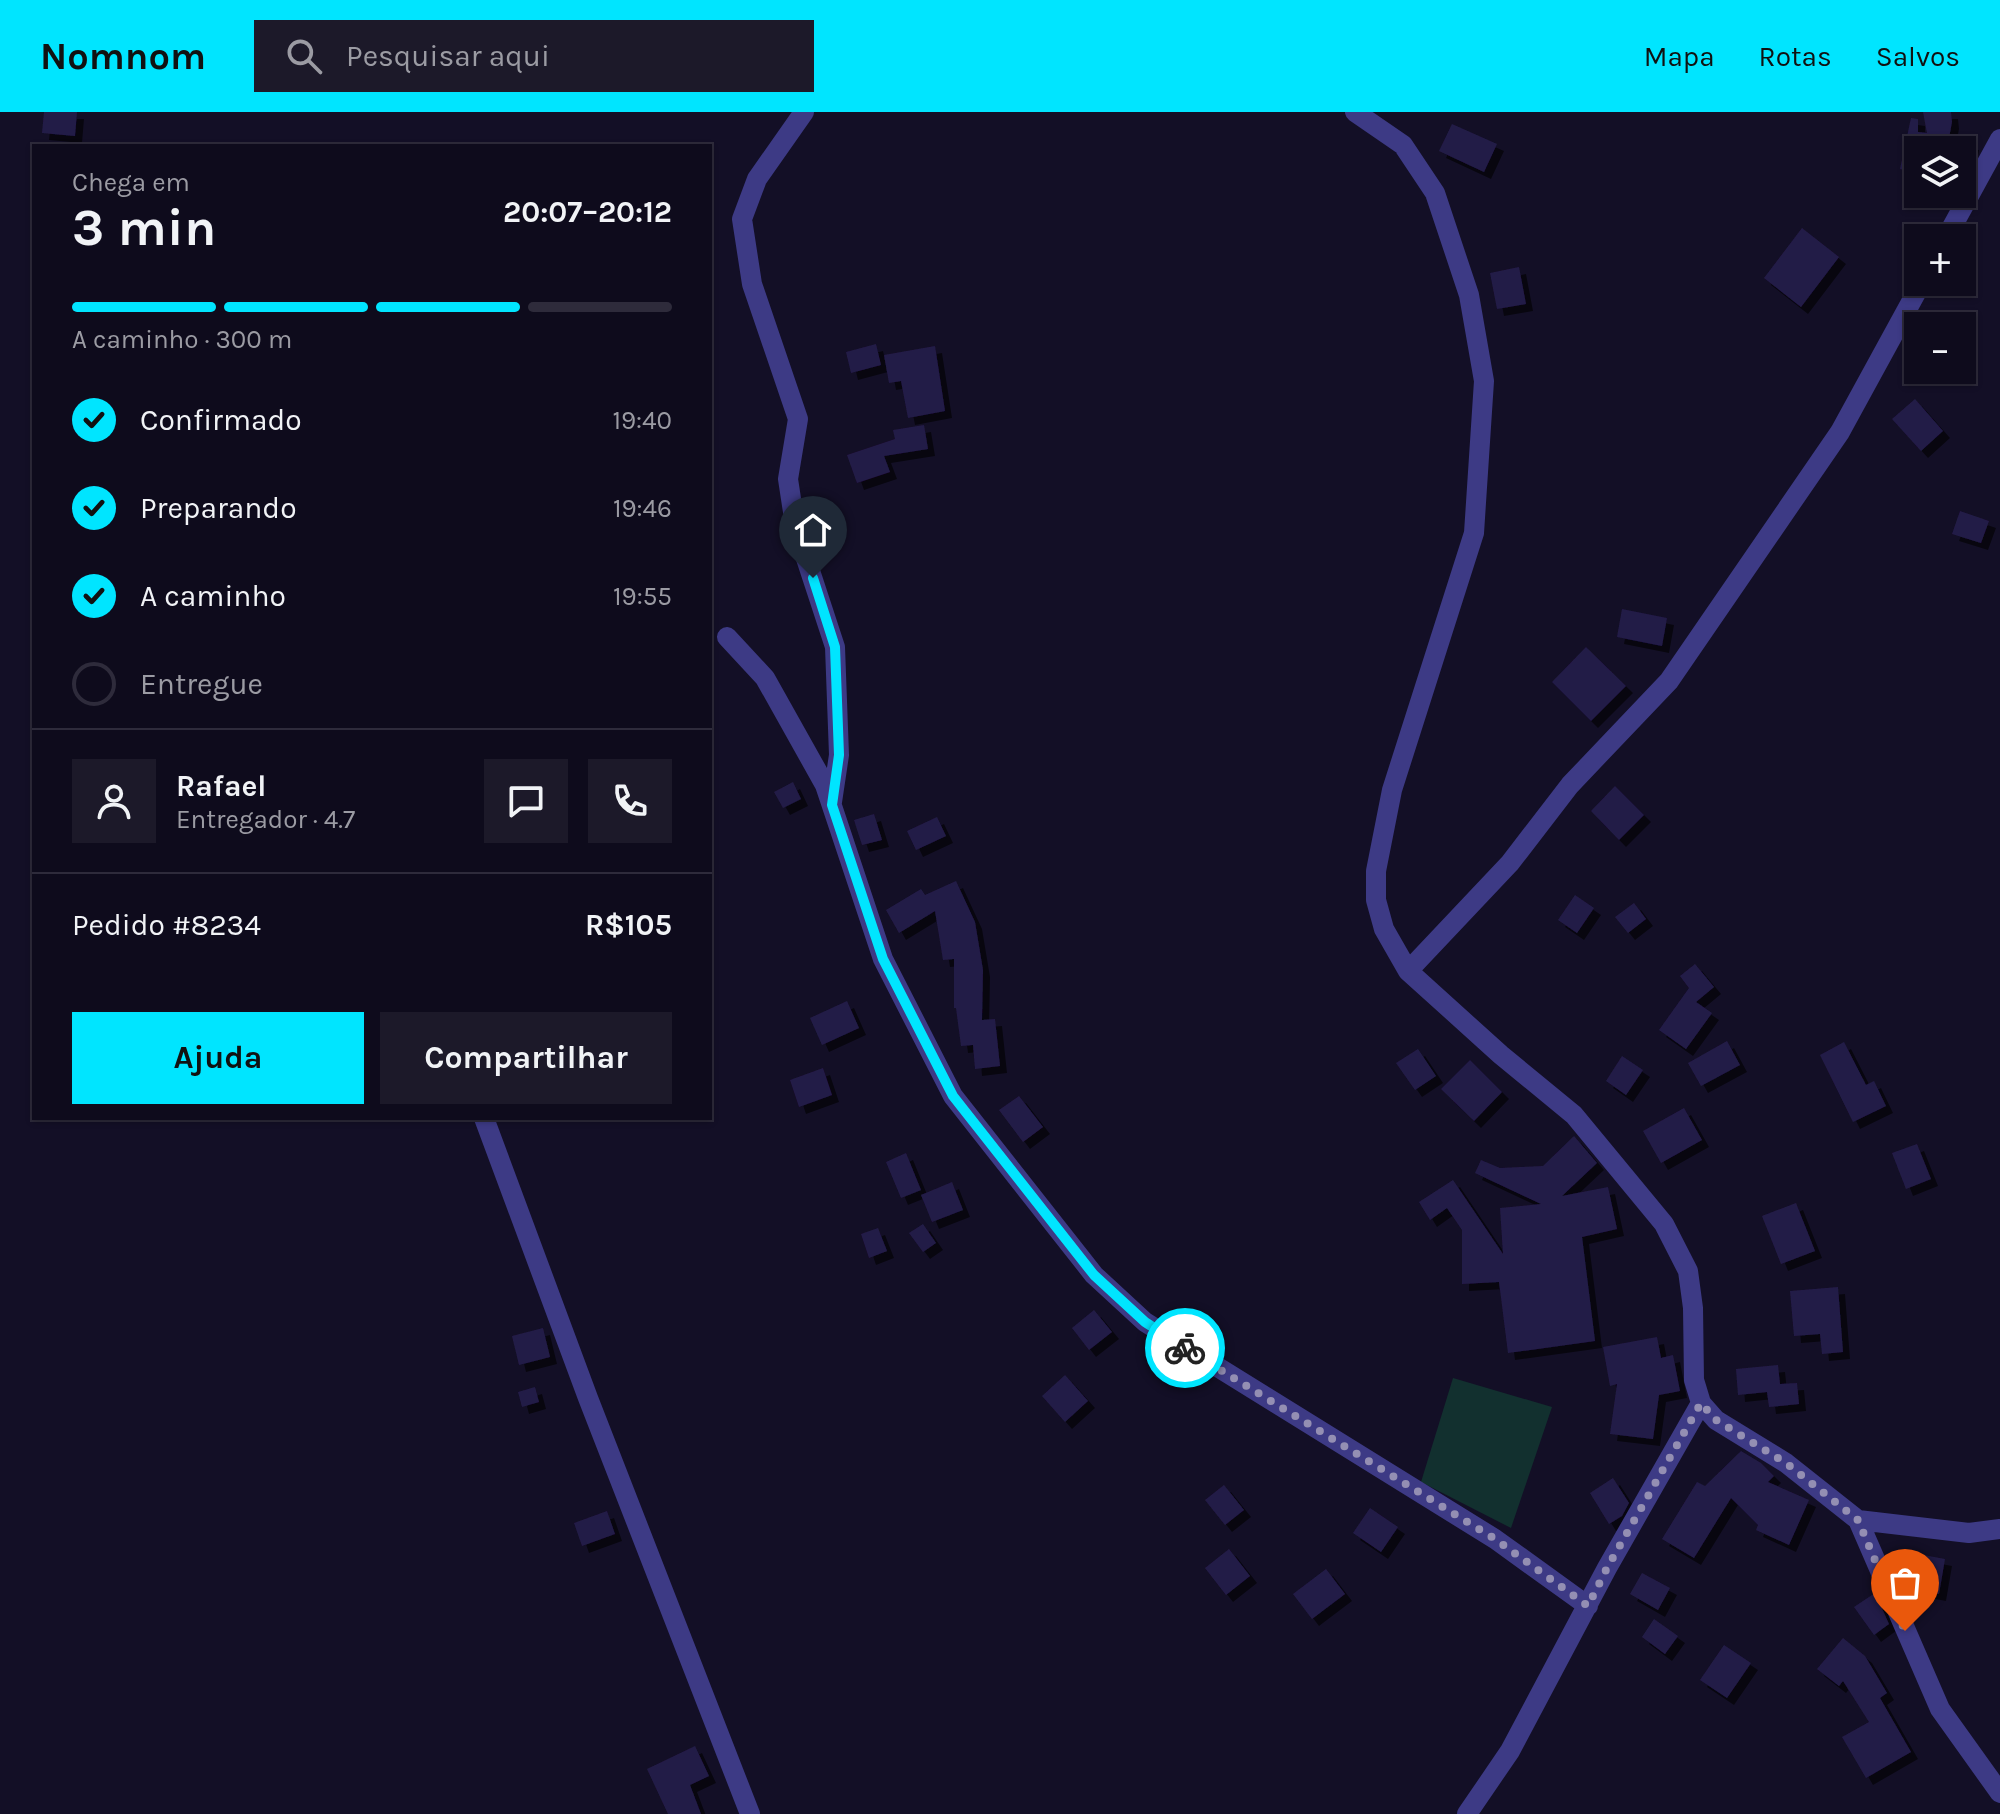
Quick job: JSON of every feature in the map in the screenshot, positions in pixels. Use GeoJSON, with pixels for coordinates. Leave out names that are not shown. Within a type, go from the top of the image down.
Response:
{"type":"FeatureCollection","features":[{"type":"Feature","properties":{"kind":"street"},"geometry":{"type":"LineString","coordinates":[[804,112],[757,179],[742,219],[752,284],[798,419],[788,479],[795,525],[835,647],[839,755],[832,805]]}},
{"type":"Feature","properties":{"kind":"street"},"geometry":{"type":"LineString","coordinates":[[1355,112],[1403,145],[1435,193],[1469,295],[1484,381],[1474,533],[1392,790],[1376,871],[1376,900],[1384,929],[1408,971],[1501,1055],[1574,1115],[1664,1224],[1688,1271],[1693,1308],[1694,1380],[1701,1403],[1716,1420],[1786,1463],[1858,1520],[1940,1709],[2000,1793]]}},
{"type":"Feature","properties":{"kind":"street"},"geometry":{"type":"LineString","coordinates":[[1954,224],[2000,139]]}},
{"type":"Feature","properties":{"kind":"street"},"geometry":{"type":"LineString","coordinates":[[1408,971],[1510,863],[1570,785],[1669,681],[1840,432],[1914,296]]}},
{"type":"Feature","properties":{"kind":"street"},"geometry":{"type":"LineString","coordinates":[[727,637],[765,678],[825,785],[883,959],[953,1096],[1094,1275],[1145,1322],[1495,1539],[1588,1606]]}},
{"type":"Feature","properties":{"kind":"street"},"geometry":{"type":"LineString","coordinates":[[485,1120],[594,1413],[750,1814]]}},
{"type":"Feature","properties":{"kind":"street"},"geometry":{"type":"LineString","coordinates":[[1467,1814],[1510,1751],[1607,1568],[1701,1403]]}},
{"type":"Feature","properties":{"kind":"street"},"geometry":{"type":"LineString","coordinates":[[1858,1520],[1969,1533],[2000,1529]]}},
{"type":"Feature","properties":{"kind":"green space"},"geometry":{"type":"Polygon","coordinates":[[[1453,1378],[1552,1407],[1511,1528],[1421,1482],[1453,1378]]]}},
{"type":"Feature","properties":{"kind":"building"},"geometry":{"type":"Polygon","coordinates":[[[44,112],[77,112],[75,136],[42,133],[44,112]]]}},
{"type":"Feature","properties":{"kind":"building"},"geometry":{"type":"Polygon","coordinates":[[[1923,112],[1951,112],[1949,136],[1907,136],[1911,118],[1918,119],[1918,132],[1927,133],[1923,112]]]}},
{"type":"Feature","properties":{"kind":"building"},"geometry":{"type":"Polygon","coordinates":[[[1452,124],[1497,144],[1484,172],[1439,151],[1452,124]]]}},
{"type":"Feature","properties":{"kind":"building"},"geometry":{"type":"Polygon","coordinates":[[[1802,228],[1839,257],[1801,307],[1764,278],[1802,228]]]}},
{"type":"Feature","properties":{"kind":"building"},"geometry":{"type":"Polygon","coordinates":[[[1519,267],[1526,304],[1497,309],[1490,273],[1519,267]]]}},
{"type":"Feature","properties":{"kind":"building"},"geometry":{"type":"Polygon","coordinates":[[[876,344],[881,365],[851,373],[846,352],[876,344]]]}},
{"type":"Feature","properties":{"kind":"building"},"geometry":{"type":"Polygon","coordinates":[[[935,346],[945,411],[908,418],[901,381],[889,383],[884,355],[935,346]]]}},
{"type":"Feature","properties":{"kind":"building"},"geometry":{"type":"Polygon","coordinates":[[[1915,399],[1943,431],[1921,451],[1892,419],[1915,399]]]}},
{"type":"Feature","properties":{"kind":"building"},"geometry":{"type":"Polygon","coordinates":[[[924,425],[928,449],[884,456],[890,472],[857,483],[847,455],[895,439],[893,430],[924,425]]]}},
{"type":"Feature","properties":{"kind":"building"},"geometry":{"type":"Polygon","coordinates":[[[1960,511],[1989,521],[1981,543],[1952,534],[1960,511]]]}},
{"type":"Feature","properties":{"kind":"building"},"geometry":{"type":"Polygon","coordinates":[[[1622,609],[1667,618],[1662,646],[1617,637],[1622,609]]]}},
{"type":"Feature","properties":{"kind":"building"},"geometry":{"type":"Polygon","coordinates":[[[1586,647],[1626,686],[1591,721],[1552,682],[1586,647]]]}},
{"type":"Feature","properties":{"kind":"building"},"geometry":{"type":"Polygon","coordinates":[[[793,782],[801,799],[783,808],[774,792],[793,782]]]}},
{"type":"Feature","properties":{"kind":"building"},"geometry":{"type":"Polygon","coordinates":[[[1615,786],[1644,815],[1619,840],[1591,811],[1615,786]]]}},
{"type":"Feature","properties":{"kind":"building"},"geometry":{"type":"Polygon","coordinates":[[[874,814],[882,840],[862,845],[854,820],[874,814]]]}},
{"type":"Feature","properties":{"kind":"building"},"geometry":{"type":"Polygon","coordinates":[[[937,817],[946,836],[916,850],[907,831],[937,817]]]}},
{"type":"Feature","properties":{"kind":"building"},"geometry":{"type":"Polygon","coordinates":[[[956,881],[975,922],[983,970],[982,1020],[995,1019],[1000,1066],[975,1069],[973,1045],[961,1046],[954,1008],[954,959],[943,960],[935,911],[899,933],[886,910],[921,889],[925,895],[956,881]]]}},
{"type":"Feature","properties":{"kind":"building"},"geometry":{"type":"Polygon","coordinates":[[[1575,895],[1594,908],[1577,933],[1558,920],[1575,895]]]}},
{"type":"Feature","properties":{"kind":"building"},"geometry":{"type":"Polygon","coordinates":[[[1634,903],[1646,919],[1628,933],[1615,917],[1634,903]]]}},
{"type":"Feature","properties":{"kind":"building"},"geometry":{"type":"Polygon","coordinates":[[[1695,964],[1714,987],[1696,1002],[1712,1013],[1686,1049],[1659,1030],[1689,988],[1680,976],[1695,964]]]}},
{"type":"Feature","properties":{"kind":"building"},"geometry":{"type":"Polygon","coordinates":[[[847,1001],[859,1028],[822,1045],[810,1018],[847,1001]]]}},
{"type":"Feature","properties":{"kind":"building"},"geometry":{"type":"Polygon","coordinates":[[[1727,1041],[1740,1065],[1701,1086],[1688,1063],[1727,1041]]]}},
{"type":"Feature","properties":{"kind":"building"},"geometry":{"type":"Polygon","coordinates":[[[1844,1042],[1866,1085],[1874,1081],[1886,1106],[1853,1122],[1820,1055],[1844,1042]]]}},
{"type":"Feature","properties":{"kind":"building"},"geometry":{"type":"Polygon","coordinates":[[[1418,1049],[1436,1076],[1415,1090],[1396,1063],[1418,1049]]]}},
{"type":"Feature","properties":{"kind":"building"},"geometry":{"type":"Polygon","coordinates":[[[1622,1056],[1643,1070],[1626,1095],[1606,1081],[1622,1056]]]}},
{"type":"Feature","properties":{"kind":"building"},"geometry":{"type":"Polygon","coordinates":[[[1470,1060],[1502,1092],[1474,1121],[1441,1089],[1470,1060]]]}},
{"type":"Feature","properties":{"kind":"building"},"geometry":{"type":"Polygon","coordinates":[[[823,1068],[832,1095],[799,1107],[790,1080],[823,1068]]]}},
{"type":"Feature","properties":{"kind":"building"},"geometry":{"type":"Polygon","coordinates":[[[1019,1096],[1043,1127],[1023,1142],[999,1110],[1019,1096]]]}},
{"type":"Feature","properties":{"kind":"building"},"geometry":{"type":"Polygon","coordinates":[[[1684,1108],[1702,1140],[1661,1163],[1643,1131],[1684,1108]]]}},
{"type":"Feature","properties":{"kind":"building"},"geometry":{"type":"Polygon","coordinates":[[[1574,1136],[1597,1163],[1562,1196],[1608,1187],[1617,1229],[1582,1237],[1595,1341],[1508,1353],[1499,1282],[1462,1284],[1462,1230],[1447,1208],[1430,1220],[1419,1202],[1453,1180],[1503,1254],[1500,1208],[1541,1204],[1475,1173],[1481,1160],[1500,1168],[1543,1166],[1574,1136]]]}},
{"type":"Feature","properties":{"kind":"building"},"geometry":{"type":"Polygon","coordinates":[[[1917,1144],[1931,1179],[1906,1189],[1892,1153],[1917,1144]]]}},
{"type":"Feature","properties":{"kind":"building"},"geometry":{"type":"Polygon","coordinates":[[[906,1153],[921,1190],[901,1198],[886,1162],[906,1153]]]}},
{"type":"Feature","properties":{"kind":"building"},"geometry":{"type":"Polygon","coordinates":[[[952,1182],[963,1210],[932,1222],[921,1195],[952,1182]]]}},
{"type":"Feature","properties":{"kind":"building"},"geometry":{"type":"Polygon","coordinates":[[[1796,1203],[1815,1251],[1781,1264],[1762,1216],[1796,1203]]]}},
{"type":"Feature","properties":{"kind":"building"},"geometry":{"type":"Polygon","coordinates":[[[923,1224],[936,1243],[923,1252],[909,1233],[923,1224]]]}},
{"type":"Feature","properties":{"kind":"building"},"geometry":{"type":"Polygon","coordinates":[[[878,1228],[887,1251],[869,1258],[861,1234],[878,1228]]]}},
{"type":"Feature","properties":{"kind":"building"},"geometry":{"type":"Polygon","coordinates":[[[1838,1287],[1843,1352],[1822,1354],[1820,1334],[1794,1336],[1790,1291],[1838,1287]]]}},
{"type":"Feature","properties":{"kind":"building"},"geometry":{"type":"Polygon","coordinates":[[[1094,1310],[1112,1332],[1089,1350],[1072,1328],[1094,1310]]]}},
{"type":"Feature","properties":{"kind":"building"},"geometry":{"type":"Polygon","coordinates":[[[543,1328],[550,1357],[519,1365],[512,1336],[543,1328]]]}},
{"type":"Feature","properties":{"kind":"building"},"geometry":{"type":"Polygon","coordinates":[[[1657,1337],[1661,1358],[1673,1355],[1680,1391],[1659,1395],[1653,1439],[1610,1434],[1617,1384],[1610,1386],[1603,1347],[1657,1337]]]}},
{"type":"Feature","properties":{"kind":"building"},"geometry":{"type":"Polygon","coordinates":[[[1778,1365],[1780,1384],[1797,1383],[1799,1404],[1769,1407],[1767,1392],[1738,1395],[1736,1369],[1778,1365]]]}},
{"type":"Feature","properties":{"kind":"building"},"geometry":{"type":"Polygon","coordinates":[[[1065,1375],[1088,1401],[1065,1422],[1042,1396],[1065,1375]]]}},
{"type":"Feature","properties":{"kind":"building"},"geometry":{"type":"Polygon","coordinates":[[[535,1387],[539,1402],[522,1407],[518,1392],[535,1387]]]}},
{"type":"Feature","properties":{"kind":"building"},"geometry":{"type":"Polygon","coordinates":[[[1741,1451],[1761,1463],[1774,1476],[1768,1482],[1809,1500],[1789,1545],[1756,1530],[1758,1525],[1731,1498],[1694,1558],[1662,1539],[1697,1482],[1705,1486],[1741,1451]]]}},
{"type":"Feature","properties":{"kind":"building"},"geometry":{"type":"Polygon","coordinates":[[[1613,1478],[1629,1503],[1622,1516],[1609,1524],[1590,1493],[1613,1478]]]}},
{"type":"Feature","properties":{"kind":"building"},"geometry":{"type":"Polygon","coordinates":[[[1224,1485],[1244,1510],[1225,1525],[1205,1500],[1224,1485]]]}},
{"type":"Feature","properties":{"kind":"building"},"geometry":{"type":"Polygon","coordinates":[[[1370,1508],[1398,1527],[1381,1552],[1353,1533],[1370,1508]]]}},
{"type":"Feature","properties":{"kind":"building"},"geometry":{"type":"Polygon","coordinates":[[[607,1511],[615,1534],[582,1546],[574,1523],[607,1511]]]}},
{"type":"Feature","properties":{"kind":"building"},"geometry":{"type":"Polygon","coordinates":[[[1229,1549],[1250,1576],[1226,1595],[1205,1568],[1229,1549]]]}},
{"type":"Feature","properties":{"kind":"building"},"geometry":{"type":"Polygon","coordinates":[[[1902,1551],[1945,1559],[1939,1594],[1901,1587],[1897,1576],[1902,1551]]]}},
{"type":"Feature","properties":{"kind":"building"},"geometry":{"type":"Polygon","coordinates":[[[1326,1569],[1345,1594],[1312,1619],[1293,1594],[1326,1569]]]}},
{"type":"Feature","properties":{"kind":"building"},"geometry":{"type":"Polygon","coordinates":[[[1642,1573],[1670,1588],[1658,1610],[1630,1594],[1642,1573]]]}},
{"type":"Feature","properties":{"kind":"building"},"geometry":{"type":"Polygon","coordinates":[[[1875,1593],[1889,1624],[1874,1635],[1854,1607],[1875,1593]]]}},
{"type":"Feature","properties":{"kind":"building"},"geometry":{"type":"Polygon","coordinates":[[[1654,1619],[1678,1636],[1665,1654],[1642,1637],[1654,1619]]]}},
{"type":"Feature","properties":{"kind":"building"},"geometry":{"type":"Polygon","coordinates":[[[1843,1638],[1865,1656],[1887,1693],[1880,1698],[1911,1752],[1866,1778],[1842,1737],[1869,1722],[1843,1681],[1839,1686],[1817,1669],[1843,1638]]]}},
{"type":"Feature","properties":{"kind":"building"},"geometry":{"type":"Polygon","coordinates":[[[1724,1645],[1751,1663],[1727,1698],[1700,1680],[1724,1645]]]}},
{"type":"Feature","properties":{"kind":"building"},"geometry":{"type":"Polygon","coordinates":[[[695,1746],[709,1776],[690,1785],[701,1814],[668,1814],[647,1769],[695,1746]]]}},
{"type":"Feature","properties":{"kind":"way so far"},"geometry":{"type":"LineString","coordinates":[[1185,1348],[1495,1539],[1588,1606],[1701,1403],[1716,1420],[1786,1463],[1858,1520],[1905,1631]]}},
{"type":"Feature","properties":{"kind":"route"},"geometry":{"type":"LineString","coordinates":[[813,578],[835,647],[839,755],[832,805],[883,959],[953,1096],[1094,1275],[1145,1322],[1185,1348]]}}]}
